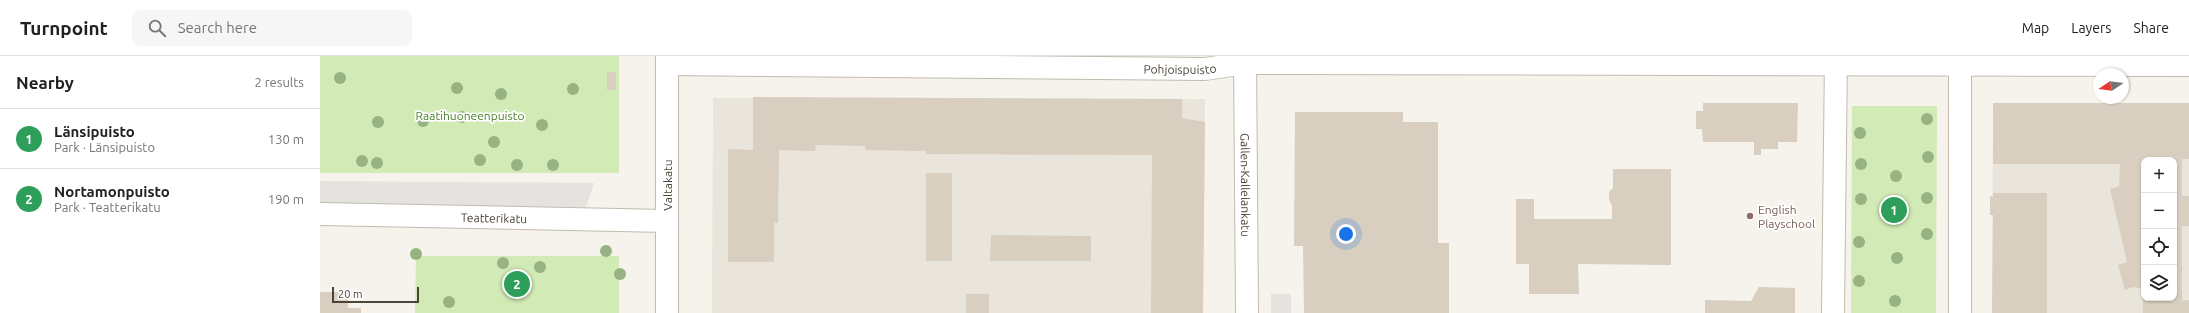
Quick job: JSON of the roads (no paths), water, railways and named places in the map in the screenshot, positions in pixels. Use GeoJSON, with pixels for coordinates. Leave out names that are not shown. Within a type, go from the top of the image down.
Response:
{"type":"FeatureCollection","features":[{"type":"Feature","properties":{"kind":"street","name":"Pohjoispuisto"},"geometry":{"type":"LineString","coordinates":[[667,60],[1205,69],[1245,59],[1960,60],[2189,65]]}},
{"type":"Feature","properties":{"kind":"street","name":"Gallen-Kallelankatu"},"geometry":{"type":"LineString","coordinates":[[1245,59],[1247,313]]}},
{"type":"Feature","properties":{"kind":"street","name":"Valtakatu"},"geometry":{"type":"LineString","coordinates":[[667,60],[667,313]]}},
{"type":"Feature","properties":{"kind":"street"},"geometry":{"type":"LineString","coordinates":[[1833,313],[1836,60]]}},
{"type":"Feature","properties":{"kind":"street"},"geometry":{"type":"LineString","coordinates":[[1960,60],[1960,313]]}},
{"type":"Feature","properties":{"kind":"street","name":"Teatterikatu"},"geometry":{"type":"LineString","coordinates":[[320,214],[667,221]]}},
{"type":"Feature","properties":{"kind":"place","name":"Länsipuisto"},"geometry":{"type":"Point","coordinates":[1894,210]}},
{"type":"Feature","properties":{"kind":"place","name":"English Playschool"},"geometry":{"type":"Point","coordinates":[1750,216]}},
{"type":"Feature","properties":{"kind":"place","name":"Nortamonpuisto"},"geometry":{"type":"Point","coordinates":[517,284]}},
{"type":"Feature","properties":{"kind":"park label","name":"Raatihuoneenpuisto"},"geometry":{"type":"Point","coordinates":[470,115]}}]}
